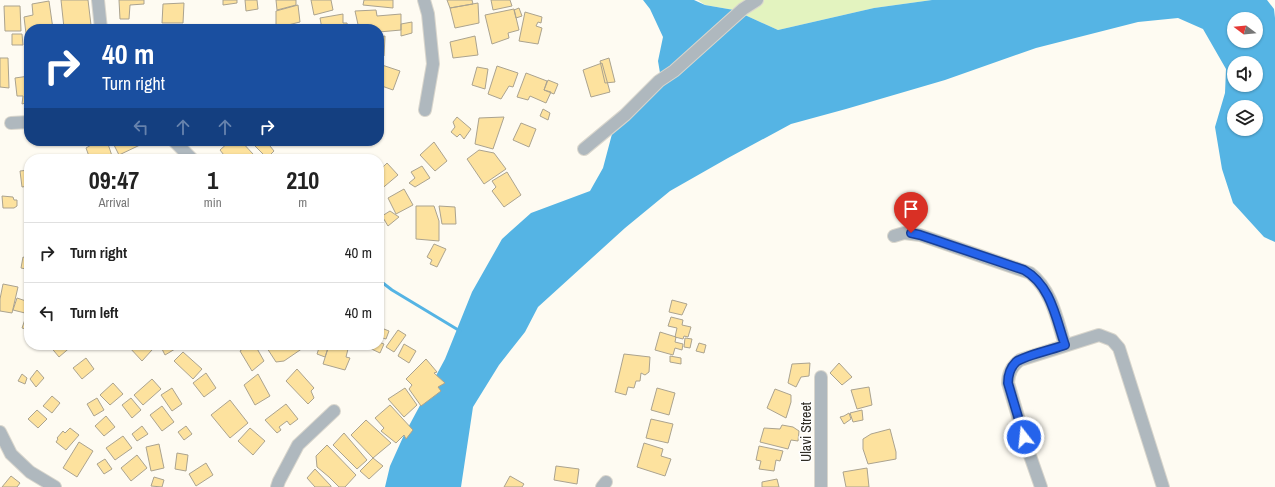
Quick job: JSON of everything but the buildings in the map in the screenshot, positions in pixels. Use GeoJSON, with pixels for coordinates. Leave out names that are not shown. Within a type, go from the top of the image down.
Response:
{"type":"FeatureCollection","features":[{"type":"Feature","properties":{"kind":"street"},"geometry":{"type":"LineString","coordinates":[[98,0],[100,24]]}},
{"type":"Feature","properties":{"kind":"street"},"geometry":{"type":"LineString","coordinates":[[424,0],[428,14],[433,64],[424,110]]}},
{"type":"Feature","properties":{"kind":"street"},"geometry":{"type":"LineString","coordinates":[[584,149],[625,115],[659,81],[674,71],[743,9],[757,0]]}},
{"type":"Feature","properties":{"kind":"street"},"geometry":{"type":"LineString","coordinates":[[11,123],[24,122]]}},
{"type":"Feature","properties":{"kind":"street"},"geometry":{"type":"LineString","coordinates":[[179,146],[187,154]]}},
{"type":"Feature","properties":{"kind":"street"},"geometry":{"type":"LineString","coordinates":[[894,236],[904,233],[920,235],[1030,273],[1041,284],[1048,295],[1065,345]]}},
{"type":"Feature","properties":{"kind":"street"},"geometry":{"type":"LineString","coordinates":[[1041,487],[1028,450],[1008,383],[1011,369],[1020,360],[1099,335],[1112,340],[1119,348],[1163,487]]}},
{"type":"Feature","properties":{"kind":"street","name":"Ulavi Street"},"geometry":{"type":"LineString","coordinates":[[821,487],[822,377]]}},
{"type":"Feature","properties":{"kind":"street"},"geometry":{"type":"LineString","coordinates":[[277,487],[278,482],[298,445],[334,412]]}},
{"type":"Feature","properties":{"kind":"street"},"geometry":{"type":"LineString","coordinates":[[0,432],[11,454],[30,472],[55,487]]}},
{"type":"Feature","properties":{"kind":"green space"},"geometry":{"type":"Polygon","coordinates":[[[698,0],[932,0],[874,8],[778,30],[734,10],[705,5],[698,0]]]}},
{"type":"Feature","properties":{"kind":"water"},"geometry":{"type":"Polygon","coordinates":[[[643,0],[694,0],[705,5],[734,10],[778,30],[874,8],[932,0],[1267,0],[1274,9],[1275,18],[1275,242],[1264,237],[1233,203],[1222,169],[1215,127],[1225,93],[1226,69],[1203,29],[1178,18],[1138,22],[1036,48],[945,80],[791,124],[670,191],[625,228],[538,307],[525,332],[499,365],[473,407],[461,487],[385,487],[390,466],[404,435],[445,359],[472,292],[502,239],[531,213],[590,191],[603,168],[612,134],[661,79],[658,61],[663,37],[650,9],[643,0]]]}},
{"type":"Feature","properties":{"kind":"waterway"},"geometry":{"type":"LineString","coordinates":[[384,284],[460,331]]}},
{"type":"Feature","properties":{"kind":"route"},"geometry":{"type":"LineString","coordinates":[[911,233],[1024,270],[1038,280],[1045,289],[1065,345],[1020,360],[1016,362],[1011,369],[1008,383],[1024,437]]}}]}
